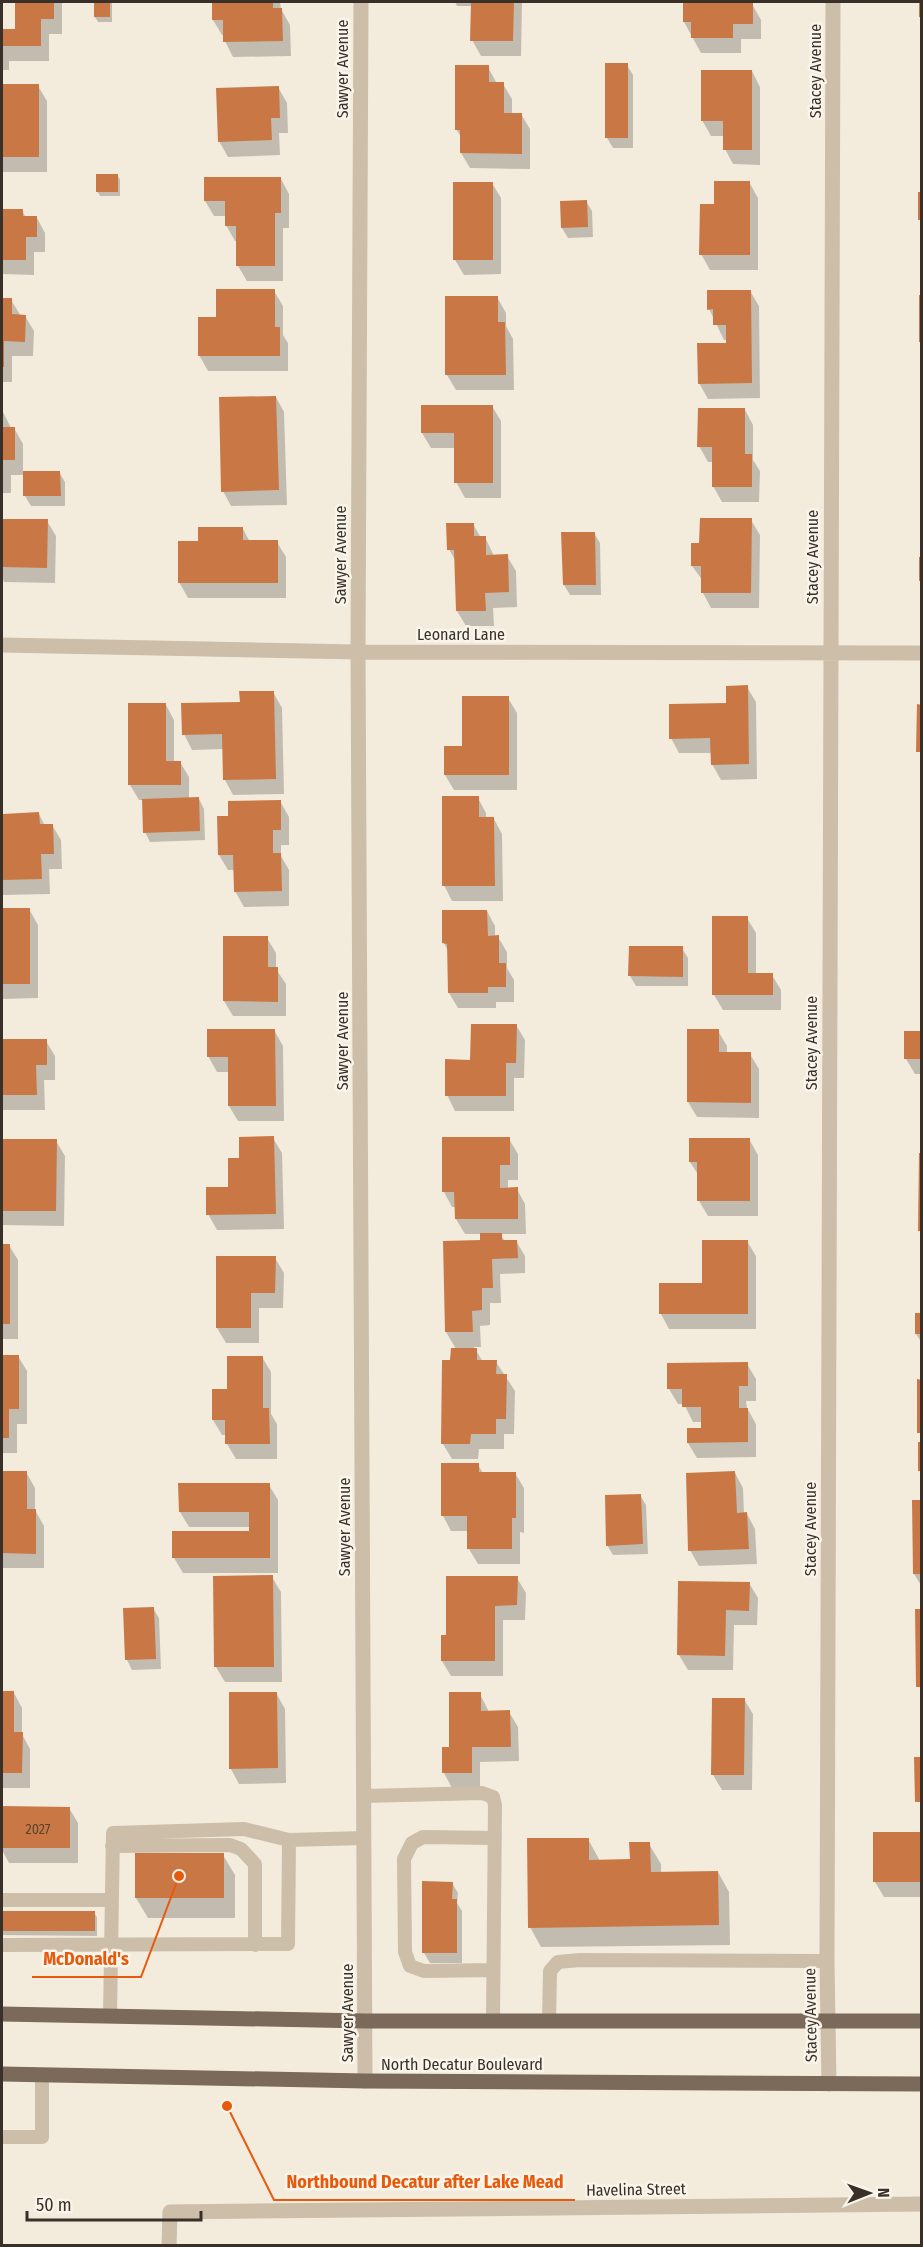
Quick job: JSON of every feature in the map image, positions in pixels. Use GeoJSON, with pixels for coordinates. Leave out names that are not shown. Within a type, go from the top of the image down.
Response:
{"type":"FeatureCollection","features":[{"type":"Feature","properties":{"kind":"main road"},"geometry":{"type":"LineString","coordinates":[[2,2014],[365,2021],[921,2021]]}},
{"type":"Feature","properties":{"kind":"main road","name":"North Decatur Boulevard"},"geometry":{"type":"LineString","coordinates":[[2,2074],[365,2081],[921,2084]]}},
{"type":"Feature","properties":{"kind":"street","name":"Sawyer Avenue"},"geometry":{"type":"LineString","coordinates":[[361,2],[358,652],[365,2081]]}},
{"type":"Feature","properties":{"kind":"street","name":"Stacey Avenue"},"geometry":{"type":"LineString","coordinates":[[829,2084],[827,1961],[833,2]]}},
{"type":"Feature","properties":{"kind":"street","name":"Leonard Lane"},"geometry":{"type":"LineString","coordinates":[[2,645],[358,652],[921,653]]}},
{"type":"Feature","properties":{"kind":"street","name":"Havelina Street"},"geometry":{"type":"LineString","coordinates":[[169,2246],[170,2212],[921,2204]]}},
{"type":"Feature","properties":{"kind":"lane"},"geometry":{"type":"LineString","coordinates":[[364,1796],[482,1793],[493,1797],[495,1805],[493,2021]]}},
{"type":"Feature","properties":{"kind":"lane"},"geometry":{"type":"LineString","coordinates":[[110,2016],[112,1833],[244,1829],[289,1840],[364,1838]]}},
{"type":"Feature","properties":{"kind":"lane"},"geometry":{"type":"LineString","coordinates":[[493,1970],[424,1971],[410,1966],[405,1952],[404,1858],[412,1843],[423,1837],[495,1838]]}},
{"type":"Feature","properties":{"kind":"lane"},"geometry":{"type":"LineString","coordinates":[[2,1945],[20,1938],[71,1938],[111,1945],[288,1944],[289,1840]]}},
{"type":"Feature","properties":{"kind":"lane"},"geometry":{"type":"LineString","coordinates":[[112,1846],[230,1845],[241,1850],[255,1864],[255,1945]]}},
{"type":"Feature","properties":{"kind":"lane"},"geometry":{"type":"LineString","coordinates":[[2,1900],[20,1905],[70,1905],[111,1900]]}},
{"type":"Feature","properties":{"kind":"lane"},"geometry":{"type":"LineString","coordinates":[[549,2021],[550,1971],[558,1962],[580,1960],[827,1961]]}},
{"type":"Feature","properties":{"kind":"lane"},"geometry":{"type":"LineString","coordinates":[[2,2137],[42,2137],[42,2075]]}},
{"type":"Feature","properties":{"kind":"building"},"geometry":{"type":"Polygon","coordinates":[[[15,2],[54,2],[54,19],[41,19],[41,46],[2,46],[2,29],[15,29],[15,2]]]}},
{"type":"Feature","properties":{"kind":"building"},"geometry":{"type":"Polygon","coordinates":[[[94,2],[110,2],[110,17],[94,17],[94,2]]]}},
{"type":"Feature","properties":{"kind":"building"},"geometry":{"type":"Polygon","coordinates":[[[212,2],[273,2],[273,8],[282,8],[283,41],[223,42],[223,20],[212,20],[212,2]]]}},
{"type":"Feature","properties":{"kind":"building"},"geometry":{"type":"Polygon","coordinates":[[[471,2],[514,2],[513,41],[470,41],[471,2]]]}},
{"type":"Feature","properties":{"kind":"building"},"geometry":{"type":"Polygon","coordinates":[[[683,2],[753,3],[753,24],[733,24],[733,38],[691,38],[691,22],[683,22],[683,2]]]}},
{"type":"Feature","properties":{"kind":"building"},"geometry":{"type":"Polygon","coordinates":[[[919,2],[922,2],[922,18],[919,17],[919,2]]]}},
{"type":"Feature","properties":{"kind":"building"},"geometry":{"type":"Polygon","coordinates":[[[605,63],[628,63],[628,138],[605,138],[605,63]]]}},
{"type":"Feature","properties":{"kind":"building"},"geometry":{"type":"Polygon","coordinates":[[[455,65],[489,65],[489,82],[504,82],[504,113],[522,113],[522,154],[460,153],[460,130],[455,130],[455,65]]]}},
{"type":"Feature","properties":{"kind":"building"},"geometry":{"type":"Polygon","coordinates":[[[701,70],[752,70],[752,150],[723,150],[723,121],[701,121],[701,70]]]}},
{"type":"Feature","properties":{"kind":"building"},"geometry":{"type":"Polygon","coordinates":[[[2,84],[39,84],[39,157],[2,157],[2,84]]]}},
{"type":"Feature","properties":{"kind":"building"},"geometry":{"type":"Polygon","coordinates":[[[279,86],[280,118],[271,118],[272,140],[218,142],[216,88],[279,86]]]}},
{"type":"Feature","properties":{"kind":"building"},"geometry":{"type":"Polygon","coordinates":[[[96,174],[118,174],[118,192],[96,192],[96,174]]]}},
{"type":"Feature","properties":{"kind":"building"},"geometry":{"type":"Polygon","coordinates":[[[204,177],[281,177],[281,213],[275,213],[275,266],[236,266],[236,226],[225,226],[225,201],[204,201],[204,177]]]}},
{"type":"Feature","properties":{"kind":"building"},"geometry":{"type":"Polygon","coordinates":[[[714,181],[750,181],[750,255],[699,255],[700,204],[714,204],[714,181]]]}},
{"type":"Feature","properties":{"kind":"building"},"geometry":{"type":"Polygon","coordinates":[[[453,182],[493,182],[493,260],[453,260],[453,182]]]}},
{"type":"Feature","properties":{"kind":"building"},"geometry":{"type":"Polygon","coordinates":[[[918,192],[922,192],[922,220],[918,220],[918,192]]]}},
{"type":"Feature","properties":{"kind":"building"},"geometry":{"type":"Polygon","coordinates":[[[587,200],[588,227],[561,228],[560,201],[587,200]]]}},
{"type":"Feature","properties":{"kind":"building"},"geometry":{"type":"Polygon","coordinates":[[[2,209],[23,209],[23,216],[37,216],[37,237],[26,237],[26,260],[2,260],[2,209]]]}},
{"type":"Feature","properties":{"kind":"building"},"geometry":{"type":"Polygon","coordinates":[[[216,289],[275,289],[275,327],[280,327],[280,356],[198,356],[198,317],[216,317],[216,289]]]}},
{"type":"Feature","properties":{"kind":"building"},"geometry":{"type":"Polygon","coordinates":[[[707,290],[751,290],[752,383],[698,384],[697,343],[726,343],[726,325],[713,325],[713,309],[707,310],[707,290]]]}},
{"type":"Feature","properties":{"kind":"building"},"geometry":{"type":"Polygon","coordinates":[[[919,295],[922,295],[922,342],[919,342],[919,295]]]}},
{"type":"Feature","properties":{"kind":"building"},"geometry":{"type":"Polygon","coordinates":[[[445,296],[498,296],[498,322],[505,322],[506,375],[445,375],[445,296]]]}},
{"type":"Feature","properties":{"kind":"building"},"geometry":{"type":"Polygon","coordinates":[[[2,298],[12,298],[12,314],[26,315],[25,342],[4,341],[4,367],[2,367],[2,298]]]}},
{"type":"Feature","properties":{"kind":"building"},"geometry":{"type":"Polygon","coordinates":[[[276,396],[279,490],[221,492],[219,397],[276,396]]]}},
{"type":"Feature","properties":{"kind":"building"},"geometry":{"type":"Polygon","coordinates":[[[421,405],[493,405],[493,483],[454,483],[454,433],[421,433],[421,405]]]}},
{"type":"Feature","properties":{"kind":"building"},"geometry":{"type":"Polygon","coordinates":[[[698,408],[745,408],[745,454],[752,454],[752,487],[712,487],[712,447],[697,447],[698,408]]]}},
{"type":"Feature","properties":{"kind":"building"},"geometry":{"type":"Polygon","coordinates":[[[2,427],[15,427],[15,460],[2,460],[2,427]]]}},
{"type":"Feature","properties":{"kind":"building"},"geometry":{"type":"Polygon","coordinates":[[[23,471],[60,471],[61,496],[23,496],[23,471]]]}},
{"type":"Feature","properties":{"kind":"building"},"geometry":{"type":"Polygon","coordinates":[[[700,518],[752,518],[751,593],[701,593],[701,566],[691,566],[691,543],[699,543],[700,518]]]}},
{"type":"Feature","properties":{"kind":"building"},"geometry":{"type":"Polygon","coordinates":[[[2,519],[48,519],[47,568],[2,567],[2,519]]]}},
{"type":"Feature","properties":{"kind":"building"},"geometry":{"type":"Polygon","coordinates":[[[446,523],[474,523],[474,536],[486,536],[486,555],[508,554],[509,592],[485,593],[486,611],[456,611],[454,550],[447,550],[446,523]]]}},
{"type":"Feature","properties":{"kind":"building"},"geometry":{"type":"Polygon","coordinates":[[[198,527],[243,527],[243,540],[278,540],[278,583],[178,583],[178,541],[198,541],[198,527]]]}},
{"type":"Feature","properties":{"kind":"building"},"geometry":{"type":"Polygon","coordinates":[[[561,532],[595,532],[596,585],[563,585],[561,532]]]}},
{"type":"Feature","properties":{"kind":"building"},"geometry":{"type":"Polygon","coordinates":[[[919,557],[922,557],[922,581],[919,581],[919,557]]]}},
{"type":"Feature","properties":{"kind":"building"},"geometry":{"type":"Polygon","coordinates":[[[748,685],[749,764],[711,765],[710,738],[669,739],[669,704],[726,703],[726,686],[748,685]]]}},
{"type":"Feature","properties":{"kind":"building"},"geometry":{"type":"Polygon","coordinates":[[[239,691],[274,691],[276,779],[223,780],[222,734],[182,735],[181,703],[240,702],[239,691]]]}},
{"type":"Feature","properties":{"kind":"building"},"geometry":{"type":"Polygon","coordinates":[[[462,696],[509,696],[509,775],[444,775],[444,746],[462,746],[462,696]]]}},
{"type":"Feature","properties":{"kind":"building"},"geometry":{"type":"Polygon","coordinates":[[[128,703],[166,703],[166,761],[181,761],[181,785],[128,785],[128,703]]]}},
{"type":"Feature","properties":{"kind":"building"},"geometry":{"type":"Polygon","coordinates":[[[917,704],[922,705],[922,752],[916,752],[917,704]]]}},
{"type":"Feature","properties":{"kind":"building"},"geometry":{"type":"Polygon","coordinates":[[[442,796],[479,796],[479,817],[494,817],[495,886],[442,886],[442,796]]]}},
{"type":"Feature","properties":{"kind":"building"},"geometry":{"type":"Polygon","coordinates":[[[199,797],[200,831],[143,833],[142,799],[199,797]]]}},
{"type":"Feature","properties":{"kind":"building"},"geometry":{"type":"Polygon","coordinates":[[[281,800],[281,830],[273,830],[273,853],[281,853],[282,891],[234,892],[233,855],[218,855],[217,816],[228,816],[228,801],[281,800]]]}},
{"type":"Feature","properties":{"kind":"building"},"geometry":{"type":"Polygon","coordinates":[[[39,812],[40,824],[53,824],[54,854],[41,854],[42,879],[2,880],[3,814],[39,812]]]}},
{"type":"Feature","properties":{"kind":"building"},"geometry":{"type":"Polygon","coordinates":[[[2,908],[30,908],[30,984],[2,984],[2,908]]]}},
{"type":"Feature","properties":{"kind":"building"},"geometry":{"type":"Polygon","coordinates":[[[442,910],[487,910],[488,936],[499,935],[499,963],[506,963],[506,987],[488,987],[488,993],[448,993],[447,944],[442,943],[442,910]]]}},
{"type":"Feature","properties":{"kind":"building"},"geometry":{"type":"Polygon","coordinates":[[[712,916],[748,916],[748,973],[773,973],[773,995],[712,995],[712,916]]]}},
{"type":"Feature","properties":{"kind":"building"},"geometry":{"type":"Polygon","coordinates":[[[223,936],[268,936],[268,967],[278,967],[278,1002],[223,1001],[223,936]]]}},
{"type":"Feature","properties":{"kind":"building"},"geometry":{"type":"Polygon","coordinates":[[[629,946],[683,946],[683,977],[628,976],[629,946]]]}},
{"type":"Feature","properties":{"kind":"building"},"geometry":{"type":"Polygon","coordinates":[[[471,1024],[517,1024],[516,1063],[506,1063],[506,1096],[445,1096],[445,1059],[470,1060],[471,1024]]]}},
{"type":"Feature","properties":{"kind":"building"},"geometry":{"type":"Polygon","coordinates":[[[207,1029],[275,1029],[276,1106],[228,1106],[228,1057],[207,1057],[207,1029]]]}},
{"type":"Feature","properties":{"kind":"building"},"geometry":{"type":"Polygon","coordinates":[[[687,1029],[719,1029],[719,1052],[751,1052],[751,1103],[687,1102],[687,1029]]]}},
{"type":"Feature","properties":{"kind":"building"},"geometry":{"type":"Polygon","coordinates":[[[904,1031],[922,1031],[922,1059],[904,1059],[904,1031]]]}},
{"type":"Feature","properties":{"kind":"building"},"geometry":{"type":"Polygon","coordinates":[[[2,1039],[47,1039],[47,1065],[36,1065],[37,1095],[2,1095],[2,1039]]]}},
{"type":"Feature","properties":{"kind":"building"},"geometry":{"type":"Polygon","coordinates":[[[274,1136],[276,1214],[206,1215],[206,1187],[228,1187],[228,1158],[239,1158],[239,1137],[274,1136]]]}},
{"type":"Feature","properties":{"kind":"building"},"geometry":{"type":"Polygon","coordinates":[[[442,1137],[510,1137],[510,1165],[500,1165],[500,1188],[518,1187],[518,1219],[455,1219],[454,1192],[442,1192],[442,1137]]]}},
{"type":"Feature","properties":{"kind":"building"},"geometry":{"type":"Polygon","coordinates":[[[689,1138],[750,1138],[750,1201],[697,1201],[697,1162],[689,1162],[689,1138]]]}},
{"type":"Feature","properties":{"kind":"building"},"geometry":{"type":"Polygon","coordinates":[[[2,1139],[57,1139],[56,1211],[2,1211],[2,1139]]]}},
{"type":"Feature","properties":{"kind":"building"},"geometry":{"type":"Polygon","coordinates":[[[919,1153],[922,1153],[922,1231],[918,1231],[919,1153]]]}},
{"type":"Feature","properties":{"kind":"building"},"geometry":{"type":"Polygon","coordinates":[[[480,1233],[502,1233],[502,1240],[517,1240],[518,1258],[492,1259],[493,1288],[482,1288],[482,1310],[472,1311],[473,1332],[445,1332],[443,1241],[480,1240],[480,1233]]]}},
{"type":"Feature","properties":{"kind":"building"},"geometry":{"type":"Polygon","coordinates":[[[702,1240],[748,1240],[748,1314],[659,1314],[659,1283],[702,1283],[702,1240]]]}},
{"type":"Feature","properties":{"kind":"building"},"geometry":{"type":"Polygon","coordinates":[[[2,1244],[10,1244],[10,1324],[2,1324],[2,1244]]]}},
{"type":"Feature","properties":{"kind":"building"},"geometry":{"type":"Polygon","coordinates":[[[216,1256],[276,1256],[275,1293],[251,1293],[251,1328],[216,1328],[216,1256]]]}},
{"type":"Feature","properties":{"kind":"building"},"geometry":{"type":"Polygon","coordinates":[[[915,1313],[922,1313],[922,1334],[915,1334],[915,1313]]]}},
{"type":"Feature","properties":{"kind":"building"},"geometry":{"type":"Polygon","coordinates":[[[451,1348],[477,1348],[477,1360],[497,1360],[496,1374],[507,1374],[506,1419],[496,1419],[496,1434],[471,1434],[470,1444],[441,1444],[442,1360],[450,1360],[451,1348]]]}},
{"type":"Feature","properties":{"kind":"building"},"geometry":{"type":"Polygon","coordinates":[[[2,1355],[19,1355],[19,1409],[9,1409],[9,1438],[2,1438],[2,1355]]]}},
{"type":"Feature","properties":{"kind":"building"},"geometry":{"type":"Polygon","coordinates":[[[227,1356],[263,1356],[263,1408],[269,1408],[270,1444],[225,1444],[225,1420],[212,1420],[212,1389],[227,1389],[227,1356]]]}},
{"type":"Feature","properties":{"kind":"building"},"geometry":{"type":"Polygon","coordinates":[[[748,1362],[748,1386],[739,1386],[739,1408],[748,1408],[748,1442],[687,1443],[687,1428],[701,1428],[701,1407],[682,1407],[682,1389],[667,1389],[667,1363],[748,1362]]]}},
{"type":"Feature","properties":{"kind":"building"},"geometry":{"type":"Polygon","coordinates":[[[917,1379],[922,1380],[922,1433],[917,1433],[917,1379]]]}},
{"type":"Feature","properties":{"kind":"building"},"geometry":{"type":"Polygon","coordinates":[[[918,1442],[922,1442],[922,1471],[918,1471],[918,1442]]]}},
{"type":"Feature","properties":{"kind":"building"},"geometry":{"type":"Polygon","coordinates":[[[441,1463],[479,1463],[479,1472],[516,1472],[516,1518],[512,1518],[512,1549],[467,1549],[467,1516],[441,1516],[441,1463]]]}},
{"type":"Feature","properties":{"kind":"building"},"geometry":{"type":"Polygon","coordinates":[[[2,1471],[27,1471],[27,1509],[36,1509],[36,1554],[2,1553],[2,1471]]]}},
{"type":"Feature","properties":{"kind":"building"},"geometry":{"type":"Polygon","coordinates":[[[735,1471],[737,1513],[747,1512],[749,1549],[688,1551],[686,1473],[735,1471]]]}},
{"type":"Feature","properties":{"kind":"building"},"geometry":{"type":"Polygon","coordinates":[[[178,1483],[270,1483],[270,1558],[172,1558],[172,1531],[249,1531],[249,1512],[179,1512],[178,1483]]]}},
{"type":"Feature","properties":{"kind":"building"},"geometry":{"type":"Polygon","coordinates":[[[641,1494],[643,1544],[606,1546],[605,1495],[641,1494]]]}},
{"type":"Feature","properties":{"kind":"building"},"geometry":{"type":"Polygon","coordinates":[[[912,1500],[922,1500],[922,1574],[913,1574],[912,1500]]]}},
{"type":"Feature","properties":{"kind":"building"},"geometry":{"type":"Polygon","coordinates":[[[273,1575],[274,1667],[214,1667],[213,1576],[273,1575]]]}},
{"type":"Feature","properties":{"kind":"building"},"geometry":{"type":"Polygon","coordinates":[[[446,1576],[518,1576],[517,1605],[495,1606],[495,1661],[441,1661],[441,1635],[446,1635],[446,1576]]]}},
{"type":"Feature","properties":{"kind":"building"},"geometry":{"type":"Polygon","coordinates":[[[678,1581],[750,1582],[749,1611],[726,1610],[725,1656],[677,1655],[678,1581]]]}},
{"type":"Feature","properties":{"kind":"building"},"geometry":{"type":"Polygon","coordinates":[[[154,1607],[156,1659],[125,1660],[123,1608],[154,1607]]]}},
{"type":"Feature","properties":{"kind":"building"},"geometry":{"type":"Polygon","coordinates":[[[915,1609],[922,1609],[922,1687],[916,1687],[915,1609]]]}},
{"type":"Feature","properties":{"kind":"building"},"geometry":{"type":"Polygon","coordinates":[[[2,1691],[14,1691],[14,1732],[23,1732],[22,1773],[2,1773],[2,1691]]]}},
{"type":"Feature","properties":{"kind":"building"},"geometry":{"type":"Polygon","coordinates":[[[229,1692],[277,1692],[278,1768],[229,1769],[229,1692]]]}},
{"type":"Feature","properties":{"kind":"building"},"geometry":{"type":"Polygon","coordinates":[[[449,1692],[481,1692],[481,1711],[510,1710],[511,1747],[472,1747],[472,1773],[442,1773],[442,1747],[449,1747],[449,1692]]]}},
{"type":"Feature","properties":{"kind":"building"},"geometry":{"type":"Polygon","coordinates":[[[712,1698],[745,1698],[744,1775],[711,1775],[712,1698]]]}},
{"type":"Feature","properties":{"kind":"building"},"geometry":{"type":"Polygon","coordinates":[[[914,1757],[922,1757],[922,1802],[915,1802],[914,1757]]]}},
{"type":"Feature","properties":{"kind":"building"},"geometry":{"type":"Polygon","coordinates":[[[2,1806],[70,1807],[70,1848],[2,1848],[2,1806]]]}},
{"type":"Feature","properties":{"kind":"building"},"geometry":{"type":"Polygon","coordinates":[[[873,1832],[922,1832],[922,1882],[873,1882],[873,1832]]]}},
{"type":"Feature","properties":{"kind":"building"},"geometry":{"type":"Polygon","coordinates":[[[527,1838],[589,1838],[589,1860],[630,1859],[629,1842],[650,1842],[651,1872],[718,1871],[719,1925],[528,1928],[527,1838]]]}},
{"type":"Feature","properties":{"kind":"building"},"geometry":{"type":"Polygon","coordinates":[[[135,1853],[224,1853],[224,1898],[135,1898],[135,1853]]]}},
{"type":"Feature","properties":{"kind":"building"},"geometry":{"type":"Polygon","coordinates":[[[422,1881],[453,1882],[452,1899],[457,1899],[457,1953],[422,1953],[422,1881]]]}},
{"type":"Feature","properties":{"kind":"building"},"geometry":{"type":"Polygon","coordinates":[[[2,1911],[95,1911],[95,1931],[2,1931],[2,1911]]]}},
{"type":"Feature","properties":{"kind":"place","name":"McDonald's"},"geometry":{"type":"Point","coordinates":[179,1876]}},
{"type":"Feature","properties":{"kind":"place","name":"Northbound Decatur after Lake Mead"},"geometry":{"type":"Point","coordinates":[227,2106]}}]}
